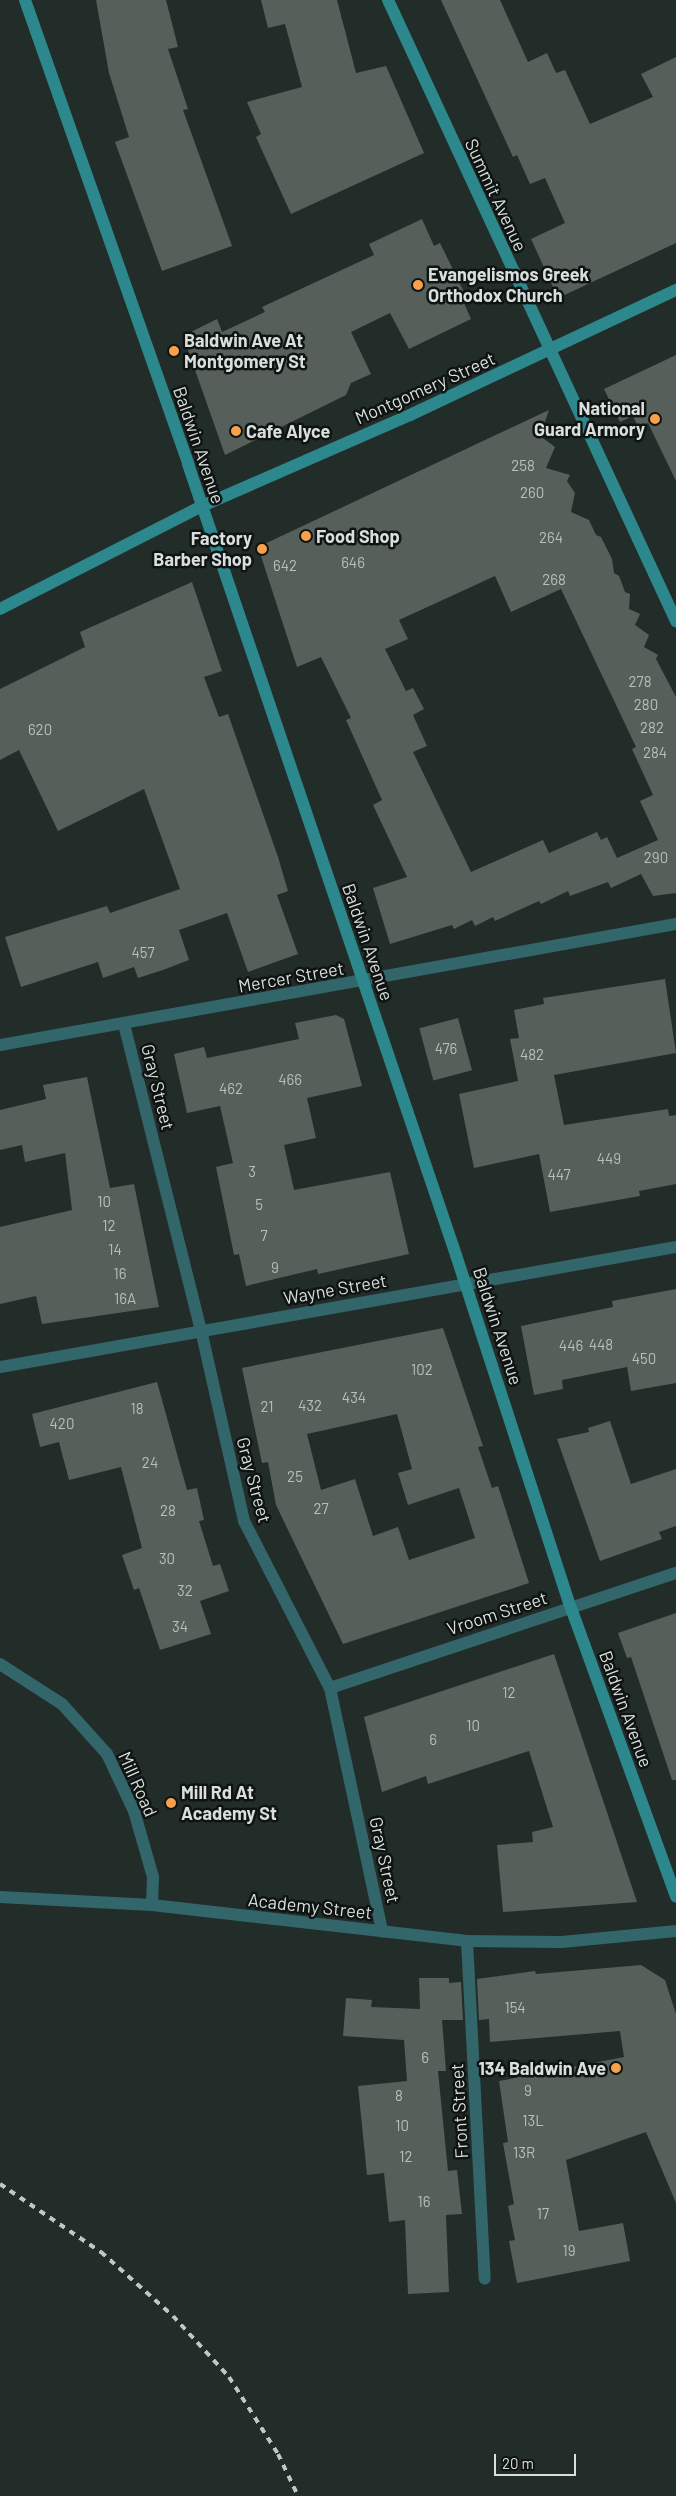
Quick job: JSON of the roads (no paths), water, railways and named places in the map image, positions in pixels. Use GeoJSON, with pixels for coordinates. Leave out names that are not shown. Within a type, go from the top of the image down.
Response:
{"type":"FeatureCollection","features":[{"type":"Feature","properties":{"kind":"street","name":"Baldwin Avenue"},"geometry":{"type":"LineString","coordinates":[[24,0],[202,506],[466,1285],[571,1608],[676,1896]]}},
{"type":"Feature","properties":{"kind":"street","name":"Summit Avenue"},"geometry":{"type":"LineString","coordinates":[[388,0],[548,351],[676,621]]}},
{"type":"Feature","properties":{"kind":"street","name":"Montgomery Street"},"geometry":{"type":"LineString","coordinates":[[0,609],[202,506],[548,351],[676,290]]}},
{"type":"Feature","properties":{"kind":"street","name":"Mercer Street"},"geometry":{"type":"LineString","coordinates":[[0,1045],[363,982],[676,924]]}},
{"type":"Feature","properties":{"kind":"street","name":"Gray Street"},"geometry":{"type":"LineString","coordinates":[[124,1024],[201,1330],[244,1521],[330,1688],[382,1932]]}},
{"type":"Feature","properties":{"kind":"street","name":"Wayne Street"},"geometry":{"type":"LineString","coordinates":[[0,1368],[201,1330],[676,1247]]}},
{"type":"Feature","properties":{"kind":"street","name":"Vroom Street"},"geometry":{"type":"LineString","coordinates":[[330,1688],[676,1573]]}},
{"type":"Feature","properties":{"kind":"street","name":"Mill Road"},"geometry":{"type":"LineString","coordinates":[[0,1664],[62,1704],[108,1754],[134,1811],[153,1877],[152,1906]]}},
{"type":"Feature","properties":{"kind":"street","name":"Academy Street"},"geometry":{"type":"LineString","coordinates":[[0,1898],[152,1906],[467,1941],[562,1942],[676,1931]]}},
{"type":"Feature","properties":{"kind":"street","name":"Front Street"},"geometry":{"type":"LineString","coordinates":[[467,1941],[485,2279]]}},
{"type":"Feature","properties":{"kind":"railway"},"geometry":{"type":"LineString","coordinates":[[0,2184],[101,2252],[173,2316],[229,2377],[278,2454],[298,2496]]}},
{"type":"Feature","properties":{"kind":"place","name":"Evangelismos Greek Orthodox Church"},"geometry":{"type":"Point","coordinates":[418,285]}},
{"type":"Feature","properties":{"kind":"place","name":"Baldwin Ave At Montgomery St"},"geometry":{"type":"Point","coordinates":[174,351]}},
{"type":"Feature","properties":{"kind":"place","name":"National Guard Armory"},"geometry":{"type":"Point","coordinates":[655,419]}},
{"type":"Feature","properties":{"kind":"place","name":"Cafe Alyce"},"geometry":{"type":"Point","coordinates":[236,431]}},
{"type":"Feature","properties":{"kind":"place","name":"Food Shop"},"geometry":{"type":"Point","coordinates":[306,536]}},
{"type":"Feature","properties":{"kind":"place","name":"Factory Barber Shop"},"geometry":{"type":"Point","coordinates":[262,549]}},
{"type":"Feature","properties":{"kind":"place","name":"Mill Rd At Academy St"},"geometry":{"type":"Point","coordinates":[171,1803]}},
{"type":"Feature","properties":{"kind":"place","name":"134 Baldwin Ave"},"geometry":{"type":"Point","coordinates":[616,2068]}}]}
